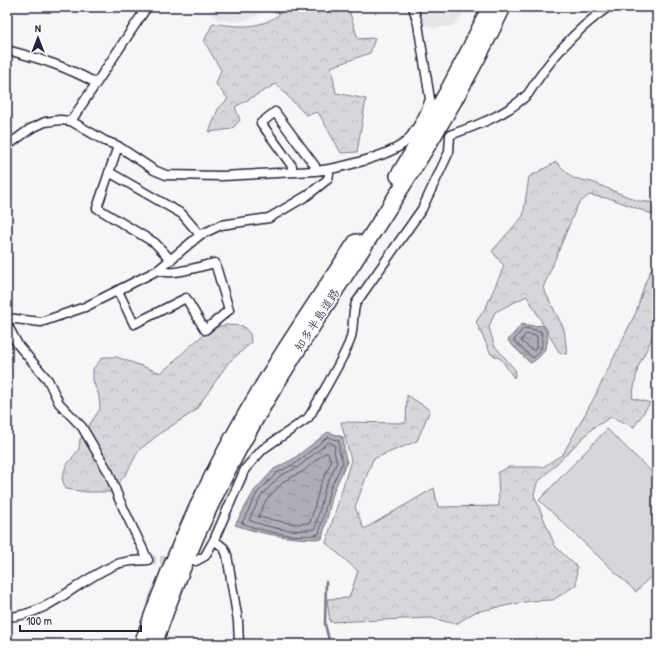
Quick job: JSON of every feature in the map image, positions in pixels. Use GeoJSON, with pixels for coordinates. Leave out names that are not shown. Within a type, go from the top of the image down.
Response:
{"type":"FeatureCollection","features":[{"type":"Feature","properties":{"kind":"highway","name":"知多半島道路"},"geometry":{"type":"LineString","coordinates":[[142,644],[175,556],[204,492],[230,443],[290,342],[399,175],[444,97],[490,7]]}},
{"type":"Feature","properties":{"kind":"highway","name":"知多半島道路"},"geometry":{"type":"LineString","coordinates":[[154,644],[185,561],[240,448],[295,354],[407,181],[448,114],[486,43],[502,7]]}},
{"type":"Feature","properties":{"kind":"street"},"geometry":{"type":"LineString","coordinates":[[71,121],[147,7]]}},
{"type":"Feature","properties":{"kind":"street"},"geometry":{"type":"LineString","coordinates":[[7,146],[23,133],[38,125],[54,120],[71,121],[105,141],[118,146],[154,170],[166,175],[222,176],[315,171],[355,163],[404,144],[426,111],[430,99],[418,24],[413,7]]}},
{"type":"Feature","properties":{"kind":"street"},"geometry":{"type":"LineString","coordinates":[[196,560],[205,556],[214,540],[246,470],[263,449],[308,418],[312,412],[349,343],[353,327],[353,311],[356,303],[422,209],[449,152],[450,135],[482,124],[521,100],[528,94],[561,47],[590,19],[608,7]]}},
{"type":"Feature","properties":{"kind":"street"},"geometry":{"type":"LineString","coordinates":[[7,50],[49,61],[71,69],[96,83]]}},
{"type":"Feature","properties":{"kind":"street"},"geometry":{"type":"LineString","coordinates":[[292,172],[292,166],[261,124],[275,112],[316,166],[315,171]]}},
{"type":"Feature","properties":{"kind":"street"},"geometry":{"type":"LineString","coordinates":[[118,146],[97,208],[155,243],[171,260]]}},
{"type":"Feature","properties":{"kind":"street"},"geometry":{"type":"LineString","coordinates":[[7,318],[41,322],[48,321],[85,307],[158,270],[200,236],[221,225],[251,222],[269,218],[292,206],[322,185],[329,177],[330,169]]}},
{"type":"Feature","properties":{"kind":"street"},"geometry":{"type":"LineString","coordinates":[[109,172],[182,214],[200,236]]}},
{"type":"Feature","properties":{"kind":"street"},"geometry":{"type":"LineString","coordinates":[[118,291],[134,324],[186,298],[205,330],[229,310],[215,263],[174,272],[163,273],[158,270]]}},
{"type":"Feature","properties":{"kind":"street"},"geometry":{"type":"LineString","coordinates":[[7,324],[18,345],[48,380],[59,403],[82,427],[109,473],[119,499],[148,560],[114,565],[39,610],[23,615],[7,617]]}},
{"type":"Feature","properties":{"kind":"street"},"geometry":{"type":"LineString","coordinates":[[214,540],[224,548],[227,554],[238,621],[238,644]]}},
{"type":"Feature","properties":{"kind":"shaded area"},"geometry":{"type":"Polygon","coordinates":[[[205,7],[263,7],[261,12],[251,19],[235,22],[217,19],[205,7]]]}},
{"type":"Feature","properties":{"kind":"shaded area"},"geometry":{"type":"Polygon","coordinates":[[[416,7],[470,7],[453,26],[434,28],[421,24],[416,7]]]}},
{"type":"Feature","properties":{"kind":"green space"},"geometry":{"type":"Polygon","coordinates":[[[281,7],[348,7],[358,39],[375,38],[370,53],[331,67],[336,93],[366,99],[357,152],[341,153],[318,112],[306,115],[276,84],[235,107],[240,120],[232,129],[209,132],[218,109],[228,99],[216,84],[221,70],[204,41],[213,23],[231,26],[257,25],[281,13],[281,7]]]}},
{"type":"Feature","properties":{"kind":"green space"},"geometry":{"type":"Polygon","coordinates":[[[556,162],[573,178],[592,182],[638,201],[657,203],[657,216],[612,199],[589,195],[578,204],[543,288],[564,329],[567,354],[559,352],[527,296],[495,312],[489,327],[494,345],[516,371],[514,378],[501,359],[491,354],[476,322],[486,307],[504,266],[492,251],[523,216],[529,177],[556,162]]]}},
{"type":"Feature","properties":{"kind":"green space"},"geometry":{"type":"Polygon","coordinates":[[[657,256],[657,283],[654,290],[657,291],[657,328],[638,367],[632,398],[650,403],[634,427],[611,417],[593,428],[537,483],[534,495],[555,546],[577,567],[576,585],[553,600],[530,601],[475,612],[456,624],[431,618],[330,622],[327,599],[349,598],[358,571],[326,543],[351,460],[341,422],[406,423],[407,395],[430,410],[417,441],[373,459],[355,507],[364,529],[434,488],[438,507],[499,506],[498,472],[509,467],[543,467],[563,454],[595,396],[636,312],[645,283],[657,256]]]}},
{"type":"Feature","properties":{"kind":"green space"},"geometry":{"type":"Polygon","coordinates":[[[225,325],[243,326],[250,334],[251,343],[228,363],[195,411],[162,432],[139,450],[126,474],[111,492],[87,492],[66,489],[62,479],[66,466],[79,449],[80,439],[100,409],[99,396],[93,381],[93,369],[103,357],[117,357],[161,373],[208,332],[225,325]]]}},
{"type":"Feature","properties":{"kind":"green space"},"geometry":{"type":"Polygon","coordinates":[[[607,429],[657,477],[657,569],[636,592],[539,500],[607,429]]]}},
{"type":"Feature","properties":{"kind":"water"},"geometry":{"type":"Polygon","coordinates":[[[522,324],[534,326],[542,325],[548,335],[548,341],[543,352],[530,363],[508,340],[522,324]]]}},
{"type":"Feature","properties":{"kind":"water"},"geometry":{"type":"Polygon","coordinates":[[[328,432],[343,437],[347,462],[334,490],[322,539],[278,536],[235,525],[254,491],[274,469],[293,459],[328,432]]]}},
{"type":"Feature","properties":{"kind":"waterway"},"geometry":{"type":"LineString","coordinates":[[326,582],[325,624],[330,644]]}},
{"type":"Feature","properties":{"kind":"tunnel"},"geometry":{"type":"LineString","coordinates":[[148,560],[175,560]]}}]}
